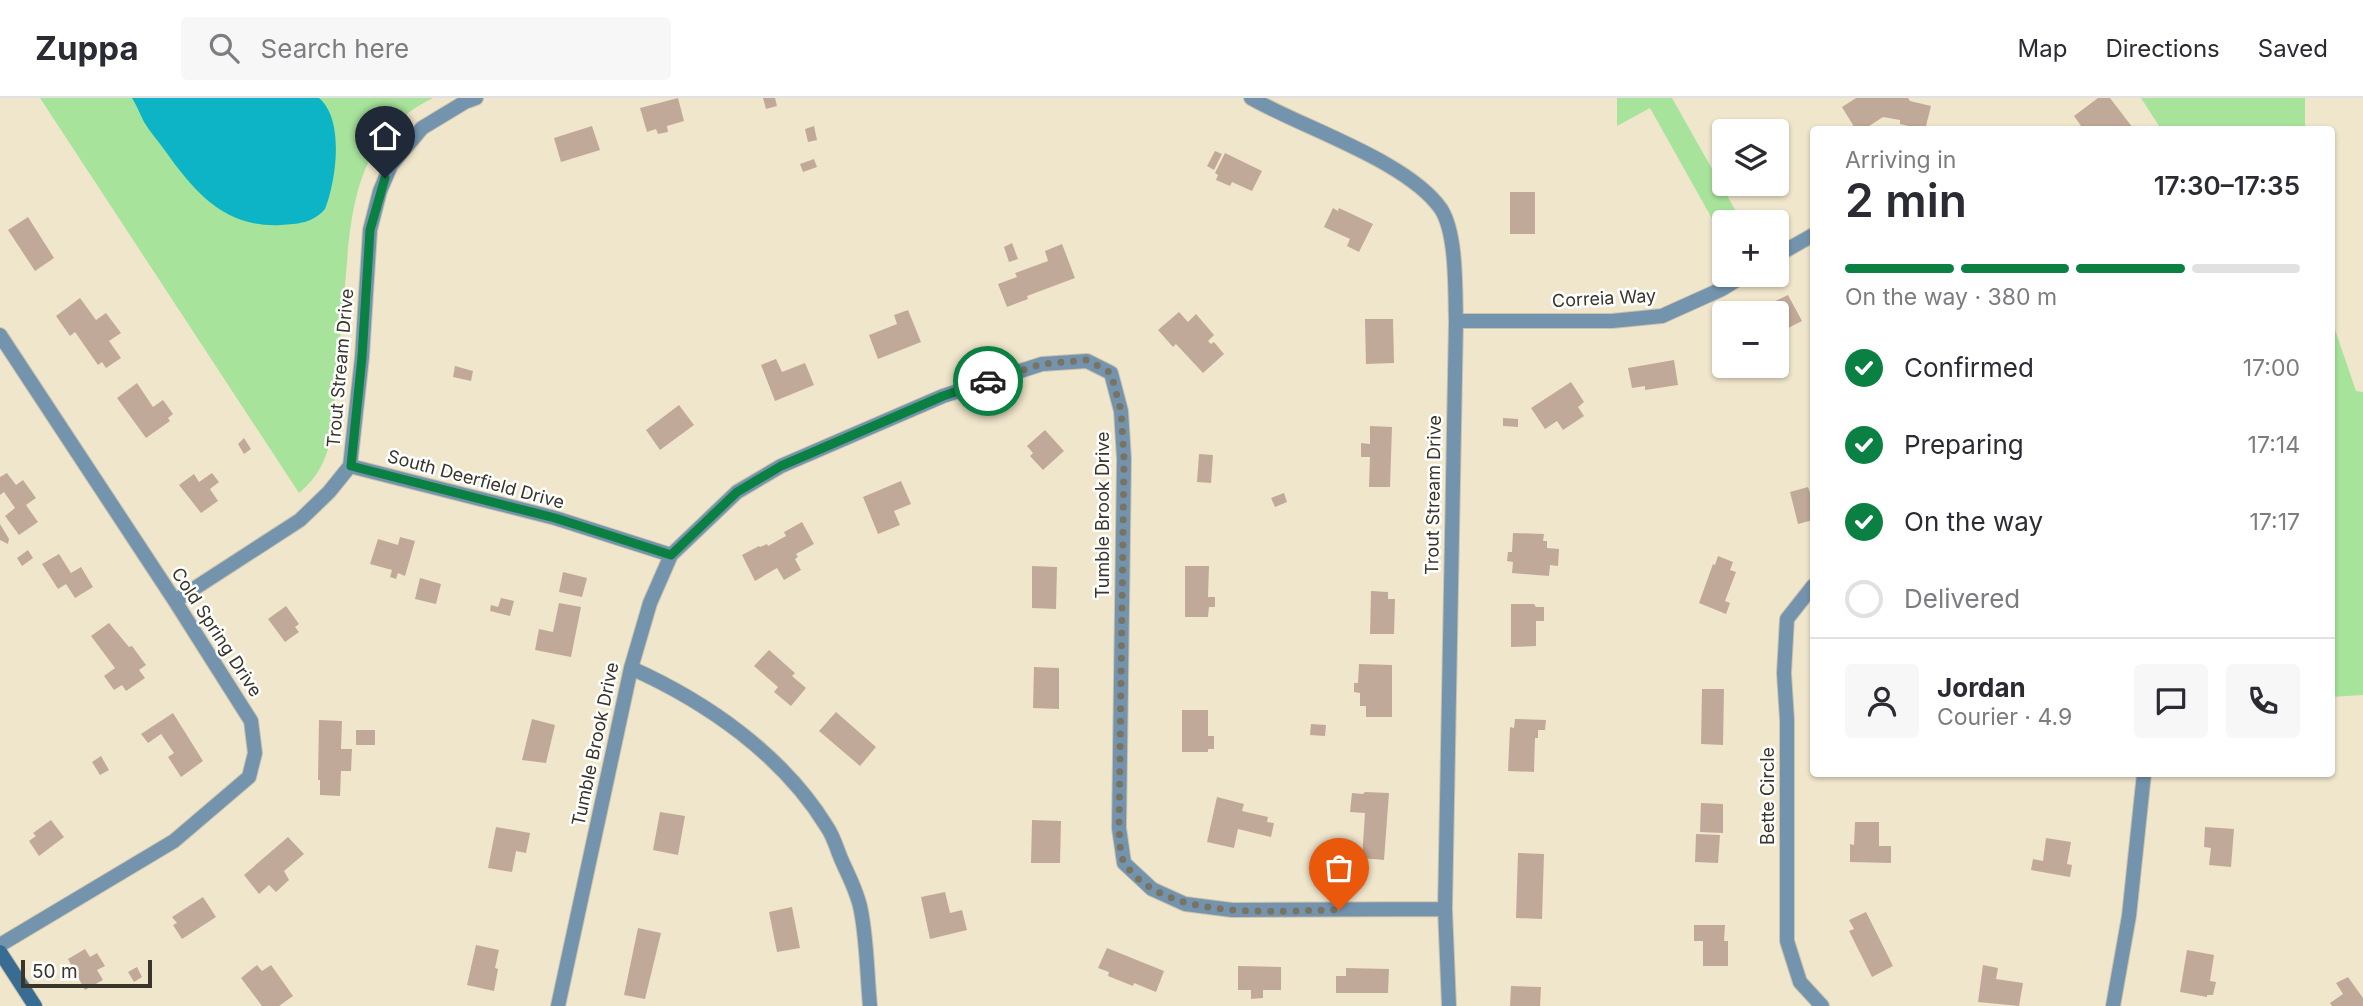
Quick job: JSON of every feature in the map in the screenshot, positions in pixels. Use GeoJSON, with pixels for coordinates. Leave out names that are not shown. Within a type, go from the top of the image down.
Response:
{"type":"FeatureCollection","features":[{"type":"Feature","properties":{"kind":"main road"},"geometry":{"type":"LineString","coordinates":[[0,951],[35,1006]]}},
{"type":"Feature","properties":{"kind":"street","name":"Trout Stream Drive"},"geometry":{"type":"LineString","coordinates":[[175,601],[300,520],[351,466],[362,357],[370,230],[380,191],[391,164],[422,128],[476,98]]}},
{"type":"Feature","properties":{"kind":"street","name":"Trout Stream Drive"},"geometry":{"type":"LineString","coordinates":[[1251,98],[1280,115],[1389,166],[1419,186],[1442,210],[1453,247],[1456,320],[1445,909],[1449,1006]]}},
{"type":"Feature","properties":{"kind":"street"},"geometry":{"type":"LineString","coordinates":[[1789,248],[1810,236]]}},
{"type":"Feature","properties":{"kind":"street","name":"Correia Way"},"geometry":{"type":"LineString","coordinates":[[1456,320],[1612,321],[1662,316],[1725,287]]}},
{"type":"Feature","properties":{"kind":"street","name":"Cold Spring Drive"},"geometry":{"type":"LineString","coordinates":[[0,335],[251,721],[255,753],[249,777],[174,841],[0,945]]}},
{"type":"Feature","properties":{"kind":"street","name":"Tumble Brook Drive"},"geometry":{"type":"LineString","coordinates":[[558,1006],[631,668],[649,603],[671,555],[737,492],[781,466],[943,396],[1042,364],[1087,360],[1111,373],[1121,411],[1124,459],[1119,828],[1124,863],[1152,890],[1185,904],[1232,910],[1445,909]]}},
{"type":"Feature","properties":{"kind":"street","name":"South Deerfield Drive"},"geometry":{"type":"LineString","coordinates":[[351,466],[555,518],[671,555]]}},
{"type":"Feature","properties":{"kind":"street","name":"Bette Circle"},"geometry":{"type":"LineString","coordinates":[[1810,590],[1787,619],[1784,673],[1787,719],[1787,941],[1800,982],[1822,1006]]}},
{"type":"Feature","properties":{"kind":"street"},"geometry":{"type":"LineString","coordinates":[[631,668],[702,705],[772,761],[809,799],[829,830],[856,892],[863,922],[870,1006]]}},
{"type":"Feature","properties":{"kind":"street"},"geometry":{"type":"LineString","coordinates":[[2113,1006],[2129,916],[2144,777]]}},
{"type":"Feature","properties":{"kind":"green space"},"geometry":{"type":"Polygon","coordinates":[[[40,98],[433,98],[406,115],[385,135],[360,183],[349,239],[331,437],[320,468],[299,493],[40,98]]]}},
{"type":"Feature","properties":{"kind":"green space"},"geometry":{"type":"Polygon","coordinates":[[[1617,98],[1672,98],[1712,169],[1712,196],[1727,196],[1735,210],[1712,210],[1712,219],[1650,108],[1617,126],[1617,98]]]}},
{"type":"Feature","properties":{"kind":"green space"},"geometry":{"type":"Polygon","coordinates":[[[2141,98],[2305,98],[2305,126],[2159,126],[2141,98]]]}},
{"type":"Feature","properties":{"kind":"green space"},"geometry":{"type":"Polygon","coordinates":[[[2335,330],[2356,391],[2363,392],[2363,695],[2335,697],[2335,330]]]}},
{"type":"Feature","properties":{"kind":"water"},"geometry":{"type":"Polygon","coordinates":[[[132,98],[319,98],[332,121],[336,151],[325,209],[310,220],[281,225],[244,221],[228,214],[189,182],[146,126],[132,98]]]}},
{"type":"Feature","properties":{"kind":"building"},"geometry":{"type":"Polygon","coordinates":[[[678,98],[684,121],[667,126],[668,132],[658,134],[656,129],[647,132],[640,108],[678,98]]]}},
{"type":"Feature","properties":{"kind":"building"},"geometry":{"type":"Polygon","coordinates":[[[763,98],[775,98],[777,106],[766,109],[763,98]]]}},
{"type":"Feature","properties":{"kind":"building"},"geometry":{"type":"Polygon","coordinates":[[[1856,98],[1908,98],[1910,101],[1931,106],[1926,126],[1908,126],[1900,124],[1900,120],[1883,117],[1869,126],[1854,126],[1842,107],[1856,98]]]}},
{"type":"Feature","properties":{"kind":"building"},"geometry":{"type":"Polygon","coordinates":[[[2098,98],[2110,98],[2131,126],[2081,126],[2074,116],[2098,98]]]}},
{"type":"Feature","properties":{"kind":"building"},"geometry":{"type":"Polygon","coordinates":[[[592,126],[600,150],[561,162],[554,138],[592,126]]]}},
{"type":"Feature","properties":{"kind":"building"},"geometry":{"type":"Polygon","coordinates":[[[814,126],[817,140],[808,142],[805,129],[814,126]]]}},
{"type":"Feature","properties":{"kind":"building"},"geometry":{"type":"Polygon","coordinates":[[[1215,151],[1222,154],[1214,170],[1207,166],[1215,151]]]}},
{"type":"Feature","properties":{"kind":"building"},"geometry":{"type":"Polygon","coordinates":[[[1225,153],[1262,171],[1252,191],[1232,182],[1230,186],[1216,180],[1218,175],[1215,173],[1225,153]]]}},
{"type":"Feature","properties":{"kind":"building"},"geometry":{"type":"Polygon","coordinates":[[[814,159],[817,167],[803,172],[800,164],[814,159]]]}},
{"type":"Feature","properties":{"kind":"building"},"geometry":{"type":"Polygon","coordinates":[[[1510,192],[1535,192],[1535,234],[1510,234],[1510,192]]]}},
{"type":"Feature","properties":{"kind":"building"},"geometry":{"type":"Polygon","coordinates":[[[1333,208],[1338,211],[1339,208],[1373,224],[1359,252],[1347,246],[1350,239],[1324,227],[1333,208]]]}},
{"type":"Feature","properties":{"kind":"building"},"geometry":{"type":"Polygon","coordinates":[[[28,217],[54,258],[35,271],[8,230],[28,217]]]}},
{"type":"Feature","properties":{"kind":"building"},"geometry":{"type":"Polygon","coordinates":[[[1012,243],[1018,259],[1009,262],[1004,247],[1012,243]]]}},
{"type":"Feature","properties":{"kind":"building"},"geometry":{"type":"Polygon","coordinates":[[[1062,244],[1075,278],[1027,296],[1028,299],[1007,307],[998,284],[1017,277],[1015,273],[1048,261],[1045,251],[1062,244]]]}},
{"type":"Feature","properties":{"kind":"building"},"geometry":{"type":"Polygon","coordinates":[[[1788,295],[1802,321],[1789,328],[1789,301],[1775,301],[1788,295]]]}},
{"type":"Feature","properties":{"kind":"building"},"geometry":{"type":"Polygon","coordinates":[[[80,298],[96,320],[106,313],[121,333],[109,341],[121,358],[106,368],[102,362],[98,365],[75,332],[70,336],[56,316],[80,298]]]}},
{"type":"Feature","properties":{"kind":"building"},"geometry":{"type":"Polygon","coordinates":[[[908,310],[921,342],[878,359],[869,335],[897,324],[894,315],[908,310]]]}},
{"type":"Feature","properties":{"kind":"building"},"geometry":{"type":"Polygon","coordinates":[[[1179,312],[1188,322],[1196,314],[1214,335],[1208,341],[1211,344],[1214,342],[1224,354],[1203,373],[1176,344],[1173,347],[1158,330],[1179,312]]]}},
{"type":"Feature","properties":{"kind":"building"},"geometry":{"type":"Polygon","coordinates":[[[1365,319],[1393,319],[1394,363],[1366,364],[1365,319]]]}},
{"type":"Feature","properties":{"kind":"building"},"geometry":{"type":"Polygon","coordinates":[[[776,359],[782,372],[805,363],[814,385],[775,401],[761,365],[776,359]]]}},
{"type":"Feature","properties":{"kind":"building"},"geometry":{"type":"Polygon","coordinates":[[[1674,360],[1678,385],[1645,390],[1645,386],[1632,388],[1628,368],[1674,360]]]}},
{"type":"Feature","properties":{"kind":"building"},"geometry":{"type":"Polygon","coordinates":[[[455,366],[473,371],[471,381],[453,377],[455,366]]]}},
{"type":"Feature","properties":{"kind":"building"},"geometry":{"type":"Polygon","coordinates":[[[1571,382],[1584,402],[1578,407],[1584,416],[1563,430],[1557,421],[1545,429],[1531,408],[1571,382]]]}},
{"type":"Feature","properties":{"kind":"building"},"geometry":{"type":"Polygon","coordinates":[[[137,383],[153,407],[163,400],[173,414],[168,418],[170,421],[146,438],[117,398],[137,383]]]}},
{"type":"Feature","properties":{"kind":"building"},"geometry":{"type":"Polygon","coordinates":[[[679,405],[694,425],[660,450],[646,430],[679,405]]]}},
{"type":"Feature","properties":{"kind":"building"},"geometry":{"type":"Polygon","coordinates":[[[1503,418],[1518,419],[1518,427],[1503,426],[1503,418]]]}},
{"type":"Feature","properties":{"kind":"building"},"geometry":{"type":"Polygon","coordinates":[[[1370,426],[1392,427],[1390,487],[1369,487],[1370,457],[1361,457],[1361,443],[1370,444],[1370,426]]]}},
{"type":"Feature","properties":{"kind":"building"},"geometry":{"type":"Polygon","coordinates":[[[1045,430],[1064,451],[1043,470],[1030,456],[1033,453],[1027,446],[1045,430]]]}},
{"type":"Feature","properties":{"kind":"building"},"geometry":{"type":"Polygon","coordinates":[[[244,438],[251,449],[244,454],[238,444],[244,438]]]}},
{"type":"Feature","properties":{"kind":"building"},"geometry":{"type":"Polygon","coordinates":[[[1199,454],[1213,455],[1211,483],[1197,482],[1199,454]]]}},
{"type":"Feature","properties":{"kind":"building"},"geometry":{"type":"Polygon","coordinates":[[[7,473],[16,485],[23,480],[36,498],[26,505],[38,522],[19,535],[5,516],[15,508],[4,492],[0,495],[0,477],[7,473]]]}},
{"type":"Feature","properties":{"kind":"building"},"geometry":{"type":"Polygon","coordinates":[[[212,473],[219,482],[210,489],[218,501],[201,513],[179,485],[194,474],[199,482],[212,473]]]}},
{"type":"Feature","properties":{"kind":"building"},"geometry":{"type":"Polygon","coordinates":[[[901,481],[911,504],[894,511],[900,525],[878,534],[863,497],[901,481]]]}},
{"type":"Feature","properties":{"kind":"building"},"geometry":{"type":"Polygon","coordinates":[[[1808,487],[1810,521],[1798,524],[1790,492],[1808,487]]]}},
{"type":"Feature","properties":{"kind":"building"},"geometry":{"type":"Polygon","coordinates":[[[1284,493],[1287,502],[1275,507],[1271,498],[1284,493]]]}},
{"type":"Feature","properties":{"kind":"building"},"geometry":{"type":"Polygon","coordinates":[[[802,522],[814,544],[796,554],[798,557],[795,559],[801,570],[784,580],[777,568],[755,581],[742,555],[759,546],[768,546],[786,536],[784,532],[802,522]]]}},
{"type":"Feature","properties":{"kind":"building"},"geometry":{"type":"Polygon","coordinates":[[[0,524],[9,539],[8,544],[0,540],[0,524]]]}},
{"type":"Feature","properties":{"kind":"building"},"geometry":{"type":"Polygon","coordinates":[[[1513,533],[1544,534],[1543,541],[1547,541],[1547,548],[1559,549],[1558,566],[1550,565],[1549,576],[1512,573],[1513,562],[1507,561],[1508,552],[1512,552],[1513,533]]]}},
{"type":"Feature","properties":{"kind":"building"},"geometry":{"type":"Polygon","coordinates":[[[400,537],[415,541],[405,576],[398,573],[396,579],[390,577],[392,570],[370,564],[378,539],[398,545],[400,537]]]}},
{"type":"Feature","properties":{"kind":"building"},"geometry":{"type":"Polygon","coordinates":[[[28,550],[33,558],[22,566],[17,558],[28,550]]]}},
{"type":"Feature","properties":{"kind":"building"},"geometry":{"type":"Polygon","coordinates":[[[59,554],[71,573],[81,567],[93,587],[75,598],[66,584],[58,589],[42,564],[59,554]]]}},
{"type":"Feature","properties":{"kind":"building"},"geometry":{"type":"Polygon","coordinates":[[[1718,556],[1733,562],[1730,570],[1736,572],[1725,601],[1730,603],[1726,614],[1699,603],[1718,556]]]}},
{"type":"Feature","properties":{"kind":"building"},"geometry":{"type":"Polygon","coordinates":[[[1032,566],[1057,567],[1056,609],[1032,608],[1032,566]]]}},
{"type":"Feature","properties":{"kind":"building"},"geometry":{"type":"Polygon","coordinates":[[[1185,566],[1209,566],[1208,597],[1215,597],[1215,607],[1209,607],[1208,617],[1185,617],[1185,566]]]}},
{"type":"Feature","properties":{"kind":"building"},"geometry":{"type":"Polygon","coordinates":[[[563,572],[587,578],[582,597],[559,592],[563,572]]]}},
{"type":"Feature","properties":{"kind":"building"},"geometry":{"type":"Polygon","coordinates":[[[420,578],[441,584],[436,604],[415,599],[420,578]]]}},
{"type":"Feature","properties":{"kind":"building"},"geometry":{"type":"Polygon","coordinates":[[[1371,591],[1388,592],[1388,599],[1395,599],[1394,634],[1370,634],[1371,591]]]}},
{"type":"Feature","properties":{"kind":"building"},"geometry":{"type":"Polygon","coordinates":[[[501,598],[514,601],[510,616],[490,611],[491,605],[498,607],[501,598]]]}},
{"type":"Feature","properties":{"kind":"building"},"geometry":{"type":"Polygon","coordinates":[[[559,603],[581,607],[571,657],[535,650],[539,629],[553,632],[559,603]]]}},
{"type":"Feature","properties":{"kind":"building"},"geometry":{"type":"Polygon","coordinates":[[[1511,604],[1544,607],[1544,621],[1536,621],[1536,646],[1511,647],[1511,604]]]}},
{"type":"Feature","properties":{"kind":"building"},"geometry":{"type":"Polygon","coordinates":[[[286,606],[299,624],[295,627],[299,632],[285,642],[268,619],[286,606]]]}},
{"type":"Feature","properties":{"kind":"building"},"geometry":{"type":"Polygon","coordinates":[[[109,623],[146,665],[139,670],[145,678],[126,691],[122,685],[114,690],[104,676],[115,668],[91,636],[109,623]]]}},
{"type":"Feature","properties":{"kind":"building"},"geometry":{"type":"Polygon","coordinates":[[[769,650],[795,673],[792,676],[806,688],[791,706],[774,692],[778,687],[754,666],[769,650]]]}},
{"type":"Feature","properties":{"kind":"building"},"geometry":{"type":"Polygon","coordinates":[[[1359,664],[1392,665],[1392,717],[1366,717],[1366,706],[1360,706],[1360,693],[1354,692],[1354,683],[1358,683],[1359,664]]]}},
{"type":"Feature","properties":{"kind":"building"},"geometry":{"type":"Polygon","coordinates":[[[1034,667],[1059,668],[1059,709],[1033,708],[1034,667]]]}},
{"type":"Feature","properties":{"kind":"building"},"geometry":{"type":"Polygon","coordinates":[[[1702,689],[1724,689],[1723,745],[1701,744],[1702,689]]]}},
{"type":"Feature","properties":{"kind":"building"},"geometry":{"type":"Polygon","coordinates":[[[1182,710],[1208,710],[1208,736],[1214,736],[1214,749],[1208,749],[1208,752],[1182,752],[1182,710]]]}},
{"type":"Feature","properties":{"kind":"building"},"geometry":{"type":"Polygon","coordinates":[[[836,712],[876,747],[860,766],[819,731],[836,712]]]}},
{"type":"Feature","properties":{"kind":"building"},"geometry":{"type":"Polygon","coordinates":[[[173,713],[203,761],[181,777],[168,757],[174,753],[161,734],[148,743],[141,734],[173,713]]]}},
{"type":"Feature","properties":{"kind":"building"},"geometry":{"type":"Polygon","coordinates":[[[532,719],[555,725],[546,763],[522,760],[532,719]]]}},
{"type":"Feature","properties":{"kind":"building"},"geometry":{"type":"Polygon","coordinates":[[[1515,719],[1546,720],[1545,730],[1538,730],[1538,738],[1535,738],[1534,772],[1508,771],[1510,727],[1514,728],[1515,719]]]}},
{"type":"Feature","properties":{"kind":"building"},"geometry":{"type":"Polygon","coordinates":[[[319,720],[342,721],[341,749],[352,749],[351,771],[341,771],[340,796],[320,795],[319,720]]]}},
{"type":"Feature","properties":{"kind":"building"},"geometry":{"type":"Polygon","coordinates":[[[1311,724],[1326,725],[1325,736],[1310,735],[1311,724]]]}},
{"type":"Feature","properties":{"kind":"building"},"geometry":{"type":"Polygon","coordinates":[[[356,730],[375,730],[375,745],[356,745],[356,730]]]}},
{"type":"Feature","properties":{"kind":"building"},"geometry":{"type":"Polygon","coordinates":[[[101,756],[109,770],[100,775],[92,762],[101,756]]]}},
{"type":"Feature","properties":{"kind":"building"},"geometry":{"type":"Polygon","coordinates":[[[1352,793],[1389,793],[1384,860],[1362,858],[1365,813],[1350,812],[1352,793]]]}},
{"type":"Feature","properties":{"kind":"building"},"geometry":{"type":"Polygon","coordinates":[[[1217,797],[1244,804],[1242,811],[1268,817],[1267,822],[1274,823],[1271,837],[1238,829],[1234,848],[1207,842],[1217,797]]]}},
{"type":"Feature","properties":{"kind":"building"},"geometry":{"type":"Polygon","coordinates":[[[1701,803],[1723,804],[1723,833],[1700,832],[1701,803]]]}},
{"type":"Feature","properties":{"kind":"building"},"geometry":{"type":"Polygon","coordinates":[[[660,812],[685,816],[678,855],[653,850],[660,812]]]}},
{"type":"Feature","properties":{"kind":"building"},"geometry":{"type":"Polygon","coordinates":[[[51,820],[64,837],[39,856],[29,841],[36,836],[33,833],[51,820]]]}},
{"type":"Feature","properties":{"kind":"building"},"geometry":{"type":"Polygon","coordinates":[[[1032,820],[1061,821],[1060,863],[1031,863],[1032,820]]]}},
{"type":"Feature","properties":{"kind":"building"},"geometry":{"type":"Polygon","coordinates":[[[1855,822],[1879,822],[1879,846],[1891,846],[1891,863],[1850,862],[1850,844],[1854,845],[1855,822]]]}},
{"type":"Feature","properties":{"kind":"building"},"geometry":{"type":"Polygon","coordinates":[[[496,827],[530,833],[526,853],[516,851],[512,872],[488,868],[496,827]]]}},
{"type":"Feature","properties":{"kind":"building"},"geometry":{"type":"Polygon","coordinates":[[[2205,827],[2234,829],[2231,867],[2209,865],[2211,848],[2204,847],[2205,827]]]}},
{"type":"Feature","properties":{"kind":"building"},"geometry":{"type":"Polygon","coordinates":[[[1696,834],[1720,835],[1718,863],[1695,862],[1696,834]]]}},
{"type":"Feature","properties":{"kind":"building"},"geometry":{"type":"Polygon","coordinates":[[[288,837],[304,854],[284,871],[289,880],[276,892],[269,885],[259,894],[244,875],[288,837]]]}},
{"type":"Feature","properties":{"kind":"building"},"geometry":{"type":"Polygon","coordinates":[[[2046,838],[2071,842],[2067,864],[2072,865],[2070,877],[2031,870],[2033,859],[2043,861],[2046,838]]]}},
{"type":"Feature","properties":{"kind":"building"},"geometry":{"type":"Polygon","coordinates":[[[1518,853],[1544,854],[1542,919],[1516,918],[1518,853]]]}},
{"type":"Feature","properties":{"kind":"building"},"geometry":{"type":"Polygon","coordinates":[[[945,892],[950,913],[962,910],[967,930],[930,939],[921,897],[945,892]]]}},
{"type":"Feature","properties":{"kind":"building"},"geometry":{"type":"Polygon","coordinates":[[[203,897],[216,917],[182,939],[173,925],[177,923],[172,917],[203,897]]]}},
{"type":"Feature","properties":{"kind":"building"},"geometry":{"type":"Polygon","coordinates":[[[792,907],[800,948],[777,952],[769,912],[792,907]]]}},
{"type":"Feature","properties":{"kind":"building"},"geometry":{"type":"Polygon","coordinates":[[[1866,912],[1893,966],[1872,977],[1849,931],[1854,929],[1849,920],[1866,912]]]}},
{"type":"Feature","properties":{"kind":"building"},"geometry":{"type":"Polygon","coordinates":[[[1694,925],[1725,925],[1724,941],[1728,941],[1728,966],[1703,966],[1703,941],[1694,941],[1694,925]]]}},
{"type":"Feature","properties":{"kind":"building"},"geometry":{"type":"Polygon","coordinates":[[[638,928],[661,933],[645,999],[624,995],[638,928]]]}},
{"type":"Feature","properties":{"kind":"building"},"geometry":{"type":"Polygon","coordinates":[[[476,945],[499,950],[494,991],[467,985],[476,945]]]}},
{"type":"Feature","properties":{"kind":"building"},"geometry":{"type":"Polygon","coordinates":[[[1107,948],[1164,971],[1156,992],[1108,976],[1109,972],[1098,968],[1107,948]]]}},
{"type":"Feature","properties":{"kind":"building"},"geometry":{"type":"Polygon","coordinates":[[[85,949],[90,957],[97,953],[105,966],[97,970],[103,980],[85,990],[68,959],[85,949]]]}},
{"type":"Feature","properties":{"kind":"building"},"geometry":{"type":"Polygon","coordinates":[[[2187,950],[2214,955],[2210,981],[2216,982],[2213,995],[2207,997],[2180,992],[2187,950]]]}},
{"type":"Feature","properties":{"kind":"building"},"geometry":{"type":"Polygon","coordinates":[[[257,965],[262,971],[271,965],[293,996],[279,1006],[262,1006],[241,978],[257,965]]]}},
{"type":"Feature","properties":{"kind":"building"},"geometry":{"type":"Polygon","coordinates":[[[1983,965],[1998,968],[1996,979],[2023,983],[2019,1006],[1978,1002],[1983,965]]]}},
{"type":"Feature","properties":{"kind":"building"},"geometry":{"type":"Polygon","coordinates":[[[1238,966],[1281,967],[1281,990],[1263,990],[1263,998],[1251,999],[1251,990],[1238,990],[1238,966]]]}},
{"type":"Feature","properties":{"kind":"building"},"geometry":{"type":"Polygon","coordinates":[[[137,967],[142,977],[134,982],[128,972],[137,967]]]}},
{"type":"Feature","properties":{"kind":"building"},"geometry":{"type":"Polygon","coordinates":[[[1346,968],[1389,969],[1388,993],[1336,993],[1336,976],[1346,976],[1346,968]]]}},
{"type":"Feature","properties":{"kind":"building"},"geometry":{"type":"Polygon","coordinates":[[[2348,977],[2363,998],[2363,1006],[2332,1006],[2330,1003],[2343,994],[2336,983],[2348,977]]]}},
{"type":"Feature","properties":{"kind":"building"},"geometry":{"type":"Polygon","coordinates":[[[1511,986],[1541,987],[1540,1006],[1510,1006],[1511,986]]]}},
{"type":"Feature","properties":{"kind":"way so far"},"geometry":{"type":"LineString","coordinates":[[988,381],[1042,364],[1087,360],[1111,373],[1121,411],[1124,459],[1119,828],[1124,863],[1152,890],[1185,904],[1232,910],[1339,910]]}},
{"type":"Feature","properties":{"kind":"route"},"geometry":{"type":"LineString","coordinates":[[385,178],[370,230],[362,357],[351,466],[555,518],[671,555],[737,492],[781,466],[943,396],[988,381]]}}]}
